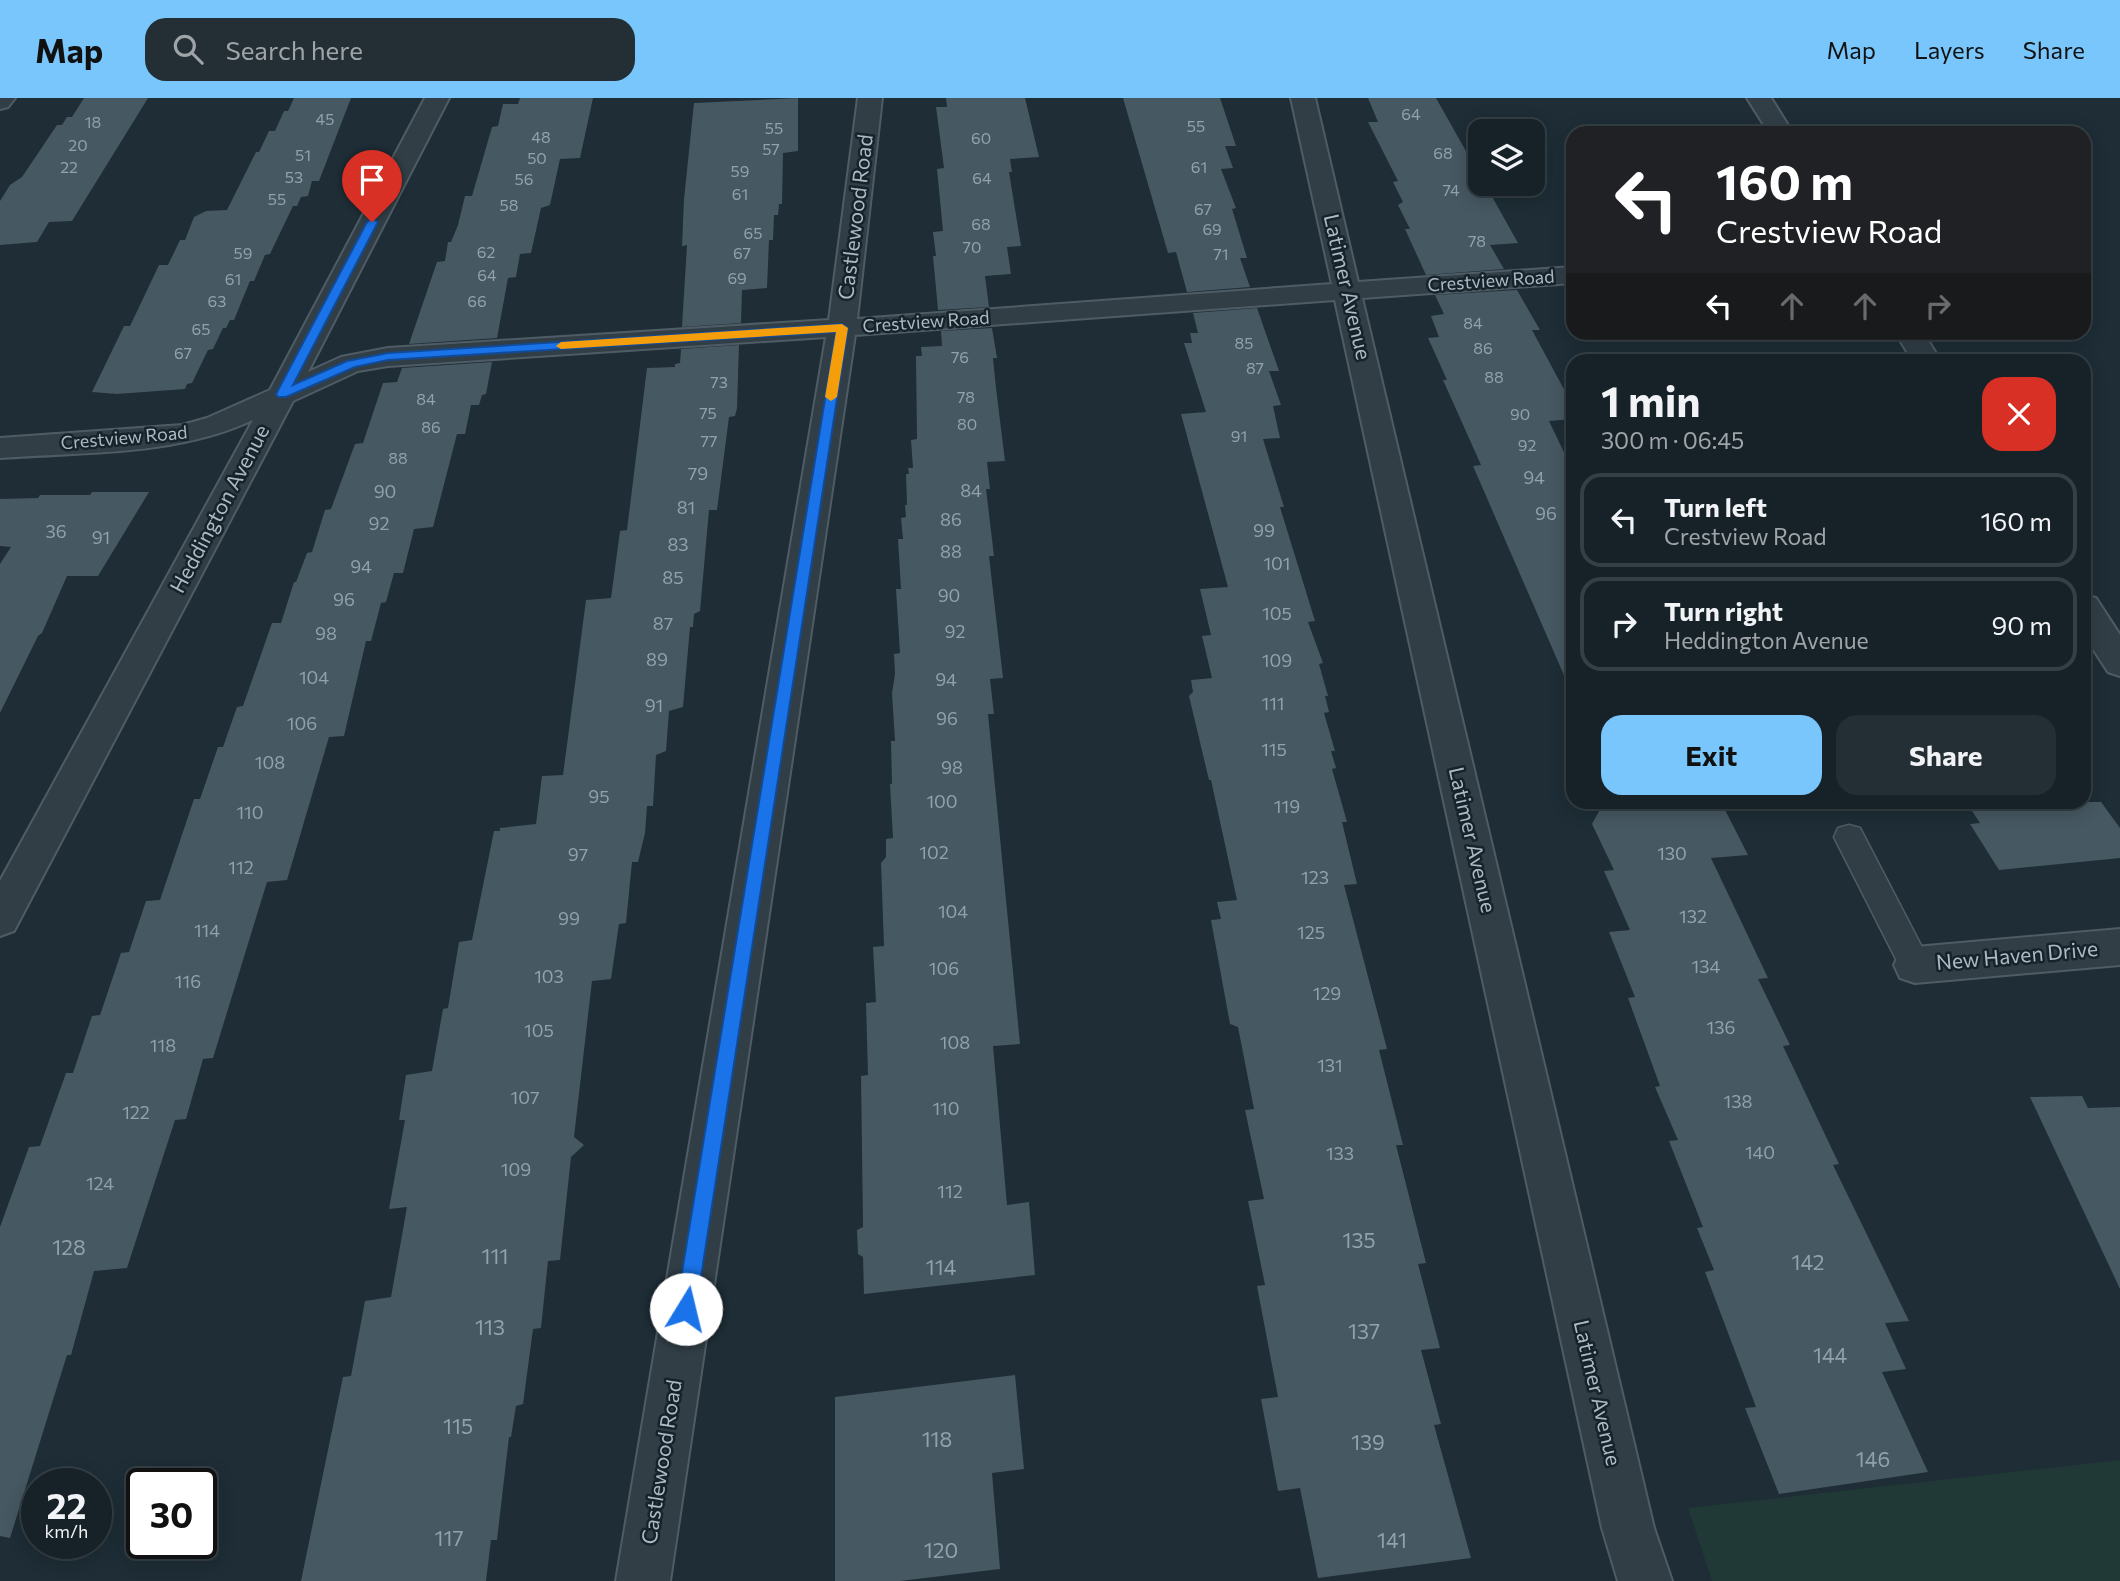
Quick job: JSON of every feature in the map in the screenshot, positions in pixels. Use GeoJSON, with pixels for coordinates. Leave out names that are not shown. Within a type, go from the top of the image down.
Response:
{"type":"FeatureCollection","features":[{"type":"Feature","properties":{"kind":"street","name":"Heddington Avenue"},"geometry":{"type":"LineString","coordinates":[[0,919],[282,394],[437,98]]}},
{"type":"Feature","properties":{"kind":"street","name":"Castlewood Road"},"geometry":{"type":"LineString","coordinates":[[643,1581],[842,328],[870,98]]}},
{"type":"Feature","properties":{"kind":"street","name":"Latimer Avenue"},"geometry":{"type":"LineString","coordinates":[[1303,98],[1628,1528],[1645,1581]]}},
{"type":"Feature","properties":{"kind":"street"},"geometry":{"type":"LineString","coordinates":[[1759,98],[1777,126]]}},
{"type":"Feature","properties":{"kind":"street","name":"Crestview Road"},"geometry":{"type":"LineString","coordinates":[[0,448],[183,435],[218,425],[351,363],[388,357],[842,328],[1566,275]]}},
{"type":"Feature","properties":{"kind":"street"},"geometry":{"type":"LineString","coordinates":[[2091,618],[2120,663]]}},
{"type":"Feature","properties":{"kind":"street","name":"New Haven Drive"},"geometry":{"type":"LineString","coordinates":[[1915,965],[2120,947]]}},
{"type":"Feature","properties":{"kind":"lane"},"geometry":{"type":"LineString","coordinates":[[1849,836],[1915,965]]}},
{"type":"Feature","properties":{"kind":"green space"},"geometry":{"type":"Polygon","coordinates":[[[2120,1460],[2120,1581],[1712,1581],[1688,1508],[2120,1460]]]}},
{"type":"Feature","properties":{"kind":"building"},"geometry":{"type":"Polygon","coordinates":[[[84,98],[148,98],[72,221],[49,222],[37,242],[0,245],[0,201],[10,185],[22,177],[57,125],[62,125],[67,117],[72,117],[84,98]]]}},
{"type":"Feature","properties":{"kind":"building"},"geometry":{"type":"Polygon","coordinates":[[[294,98],[351,98],[319,181],[312,181],[308,196],[301,197],[297,206],[293,206],[270,254],[265,255],[254,281],[250,281],[234,320],[230,320],[226,328],[223,328],[213,349],[208,350],[192,383],[187,384],[185,389],[117,394],[92,392],[124,326],[130,326],[159,265],[168,265],[180,240],[185,240],[194,217],[206,211],[227,210],[256,152],[259,152],[269,131],[275,131],[284,111],[288,111],[294,98]]]}},
{"type":"Feature","properties":{"kind":"building"},"geometry":{"type":"Polygon","coordinates":[[[520,98],[593,98],[580,158],[560,159],[550,205],[541,208],[531,253],[520,254],[516,277],[508,278],[497,338],[409,344],[437,262],[445,261],[448,242],[451,242],[458,225],[465,196],[472,196],[492,127],[498,126],[503,104],[518,104],[520,98]]]}},
{"type":"Feature","properties":{"kind":"building"},"geometry":{"type":"Polygon","coordinates":[[[798,98],[798,151],[783,153],[782,204],[779,204],[778,215],[774,215],[773,240],[769,240],[767,288],[742,290],[741,323],[682,327],[687,245],[682,246],[684,199],[694,103],[798,98]]]}},
{"type":"Feature","properties":{"kind":"building"},"geometry":{"type":"Polygon","coordinates":[[[946,98],[1025,98],[1039,157],[1010,159],[1012,172],[1009,172],[1021,246],[1007,247],[1011,274],[985,276],[989,307],[938,310],[933,232],[943,231],[937,169],[944,168],[936,107],[947,107],[946,98]]]}},
{"type":"Feature","properties":{"kind":"building"},"geometry":{"type":"Polygon","coordinates":[[[1123,98],[1220,98],[1236,146],[1225,146],[1233,168],[1221,169],[1236,208],[1232,209],[1247,258],[1240,258],[1250,287],[1187,292],[1176,252],[1168,253],[1123,98]]]}},
{"type":"Feature","properties":{"kind":"building"},"geometry":{"type":"Polygon","coordinates":[[[1368,98],[1436,98],[1468,155],[1468,196],[1492,196],[1518,243],[1490,245],[1504,269],[1426,275],[1405,229],[1410,229],[1398,205],[1403,202],[1393,182],[1398,181],[1368,122],[1378,122],[1368,98]]]}},
{"type":"Feature","properties":{"kind":"building"},"geometry":{"type":"Polygon","coordinates":[[[1517,290],[1540,330],[1532,330],[1566,393],[1566,420],[1549,421],[1566,456],[1566,680],[1473,466],[1481,465],[1443,380],[1447,380],[1428,338],[1439,337],[1431,316],[1444,314],[1435,295],[1517,290]]]}},
{"type":"Feature","properties":{"kind":"building"},"geometry":{"type":"Polygon","coordinates":[[[1257,308],[1279,371],[1269,371],[1281,405],[1273,406],[1280,438],[1263,439],[1284,507],[1280,507],[1315,621],[1308,622],[1323,663],[1319,664],[1328,696],[1325,696],[1329,712],[1324,713],[1335,751],[1331,751],[1336,768],[1332,769],[1347,822],[1342,822],[1357,884],[1344,885],[1387,1049],[1379,1050],[1403,1145],[1396,1145],[1426,1263],[1418,1264],[1440,1348],[1421,1350],[1441,1424],[1434,1425],[1471,1558],[1318,1578],[1300,1488],[1278,1491],[1261,1399],[1278,1397],[1257,1286],[1265,1285],[1248,1201],[1264,1199],[1245,1110],[1254,1109],[1238,1027],[1230,1024],[1211,920],[1221,919],[1217,902],[1237,900],[1211,780],[1189,696],[1193,692],[1191,680],[1212,678],[1202,636],[1211,635],[1200,589],[1228,587],[1181,414],[1206,412],[1184,343],[1192,343],[1190,333],[1198,333],[1193,313],[1257,308]]]}},
{"type":"Feature","properties":{"kind":"building"},"geometry":{"type":"Polygon","coordinates":[[[992,328],[1005,461],[987,462],[990,489],[986,489],[994,556],[989,556],[1003,678],[990,679],[994,714],[988,714],[1020,1044],[993,1046],[1007,1205],[1029,1202],[1035,1275],[864,1294],[863,1257],[858,1254],[857,1230],[863,1227],[861,1076],[868,1075],[866,1003],[876,1002],[873,947],[884,946],[881,863],[886,857],[886,839],[893,838],[890,784],[891,741],[895,741],[892,693],[894,654],[900,653],[896,589],[901,589],[898,539],[903,539],[901,518],[906,517],[906,474],[909,474],[908,468],[913,468],[911,440],[917,439],[916,356],[922,356],[921,347],[942,346],[941,331],[992,328]]]}},
{"type":"Feature","properties":{"kind":"building"},"geometry":{"type":"Polygon","coordinates":[[[739,345],[737,408],[735,416],[729,417],[717,510],[709,510],[700,611],[694,614],[693,627],[690,627],[683,707],[669,711],[666,751],[656,755],[653,806],[647,806],[645,833],[638,862],[632,862],[626,923],[619,924],[611,979],[592,981],[574,1137],[584,1145],[571,1157],[560,1260],[548,1261],[541,1328],[533,1329],[523,1404],[516,1406],[509,1437],[497,1540],[491,1540],[486,1581],[301,1581],[343,1377],[351,1376],[365,1301],[391,1297],[407,1207],[389,1209],[405,1120],[399,1120],[406,1075],[432,1071],[443,1009],[448,1008],[459,942],[472,940],[494,831],[536,824],[542,776],[563,775],[586,600],[611,598],[620,531],[627,530],[647,368],[675,367],[675,364],[680,363],[681,349],[739,345]]]}},
{"type":"Feature","properties":{"kind":"building"},"geometry":{"type":"Polygon","coordinates":[[[492,362],[486,394],[482,395],[479,405],[471,405],[465,434],[457,434],[433,527],[414,529],[403,573],[394,573],[386,602],[381,603],[371,641],[366,641],[344,736],[329,737],[287,880],[267,882],[213,1058],[203,1059],[186,1119],[175,1120],[127,1268],[94,1271],[71,1355],[67,1355],[32,1468],[21,1468],[21,1503],[10,1538],[0,1536],[0,1227],[29,1147],[40,1146],[66,1073],[73,1073],[92,1016],[100,1015],[121,953],[129,952],[146,901],[160,900],[194,799],[200,799],[218,747],[223,747],[237,707],[243,706],[272,623],[281,623],[294,582],[307,553],[312,552],[325,510],[331,509],[355,444],[363,443],[383,383],[397,382],[402,368],[492,362]]]}},
{"type":"Feature","properties":{"kind":"building"},"geometry":{"type":"Polygon","coordinates":[[[92,492],[149,492],[98,576],[67,576],[42,633],[38,636],[0,713],[0,564],[11,547],[0,546],[0,499],[38,498],[40,495],[90,495],[92,492]]]}},
{"type":"Feature","properties":{"kind":"building"},"geometry":{"type":"Polygon","coordinates":[[[2091,802],[2101,802],[2120,828],[2120,858],[1999,870],[1970,824],[1980,823],[1971,809],[2091,809],[2091,802]]]}},
{"type":"Feature","properties":{"kind":"building"},"geometry":{"type":"Polygon","coordinates":[[[1600,809],[1725,809],[1748,855],[1711,858],[1768,978],[1758,979],[1790,1045],[1783,1046],[1839,1164],[1833,1165],[1909,1321],[1885,1323],[1906,1369],[1882,1372],[1928,1472],[1779,1494],[1745,1408],[1756,1407],[1705,1272],[1714,1270],[1697,1228],[1703,1227],[1669,1141],[1678,1140],[1655,1087],[1660,1086],[1628,998],[1635,997],[1609,932],[1630,930],[1604,871],[1614,870],[1592,824],[1600,809]]]}},
{"type":"Feature","properties":{"kind":"building"},"geometry":{"type":"Polygon","coordinates":[[[2082,1096],[2088,1108],[2120,1107],[2120,1289],[2030,1097],[2082,1096]]]}},
{"type":"Feature","properties":{"kind":"building"},"geometry":{"type":"Polygon","coordinates":[[[1015,1375],[1024,1469],[992,1473],[1000,1569],[900,1581],[835,1581],[835,1397],[1015,1375]]]}},
{"type":"Feature","properties":{"kind":"slow traffic"},"geometry":{"type":"LineString","coordinates":[[561,346],[842,328],[831,397]]}},
{"type":"Feature","properties":{"kind":"route"},"geometry":{"type":"LineString","coordinates":[[372,222],[282,394],[351,363],[388,357],[842,328],[686,1309]]}}]}
